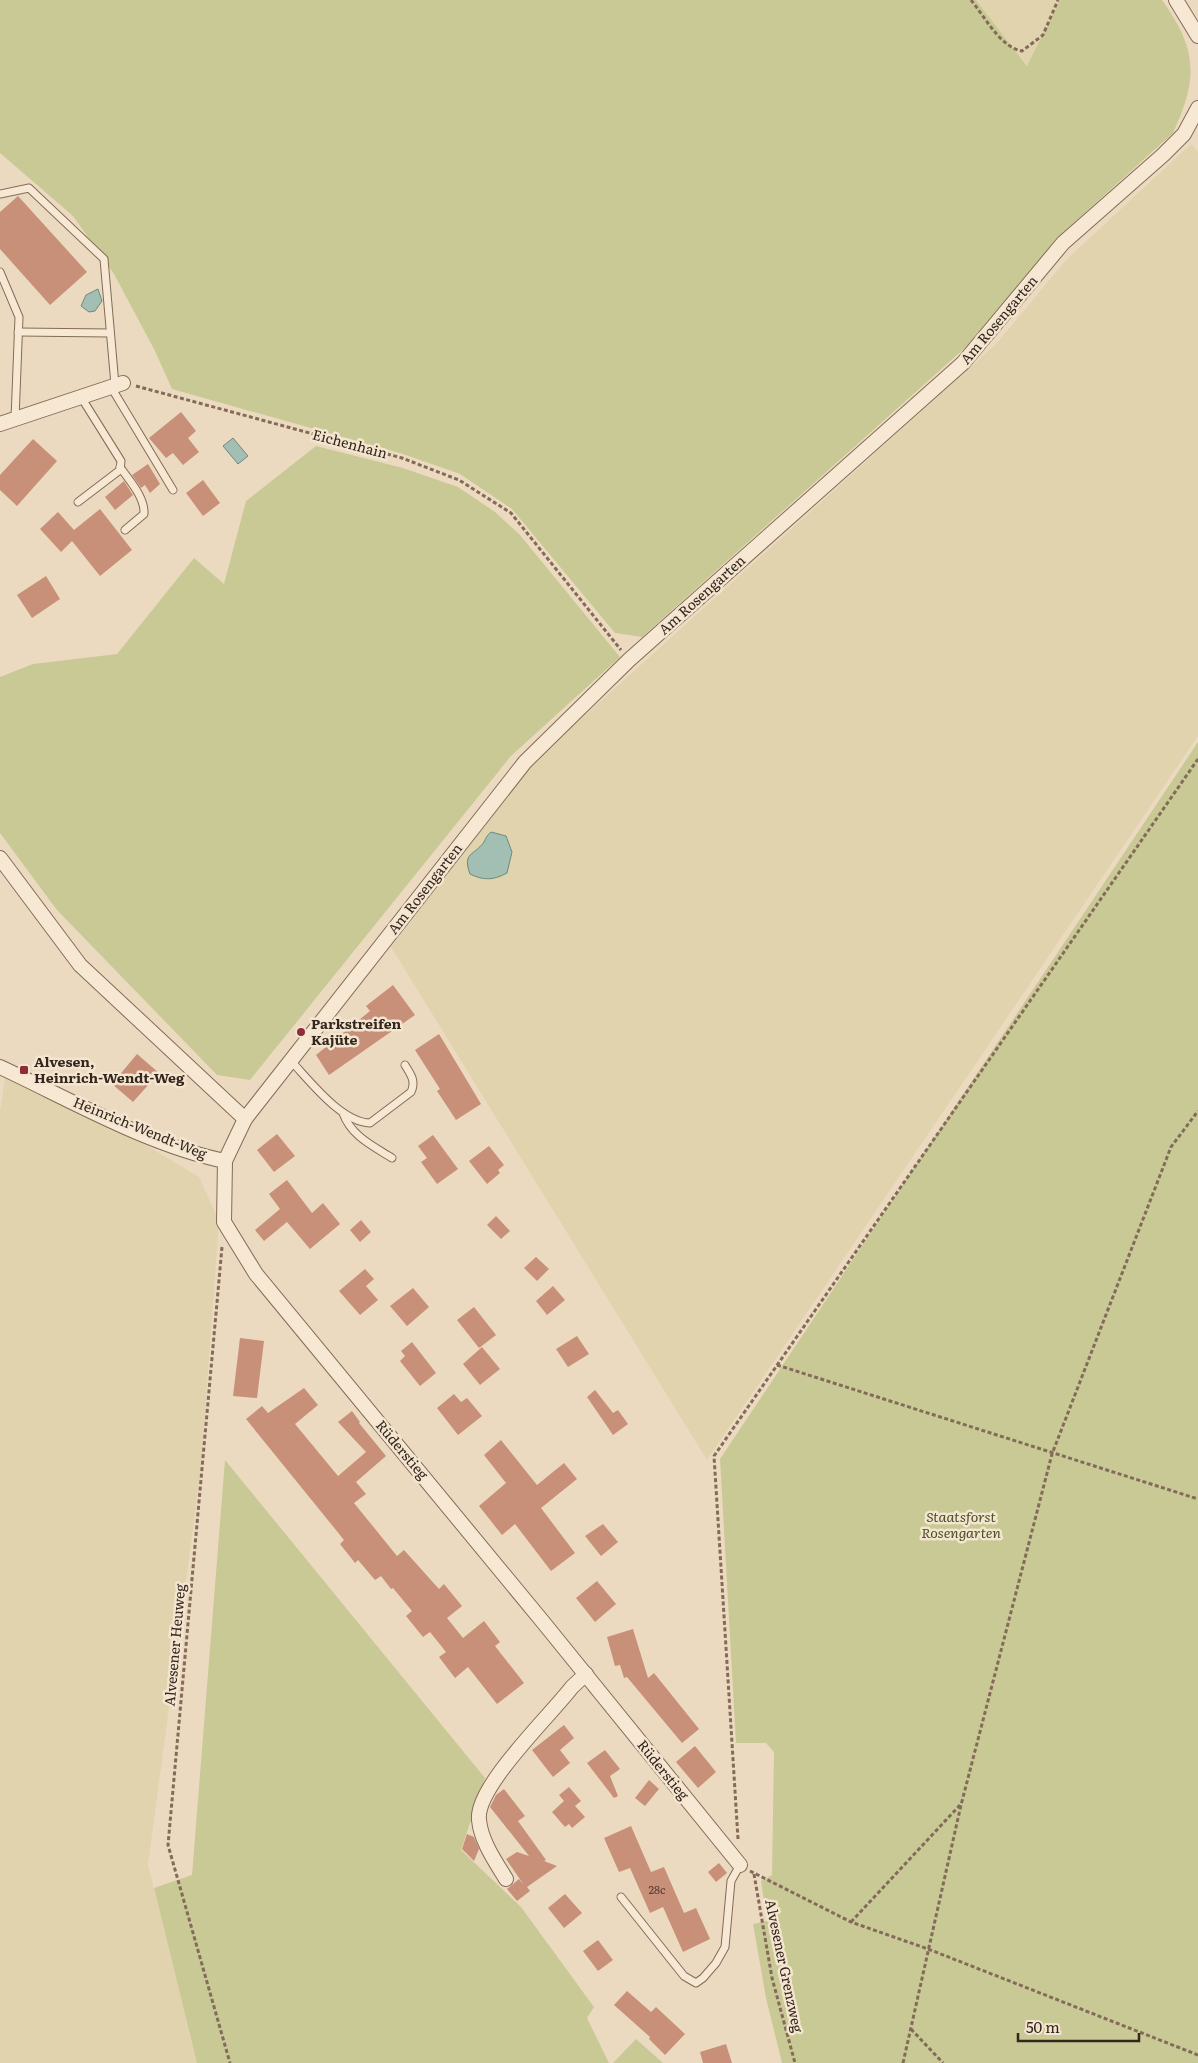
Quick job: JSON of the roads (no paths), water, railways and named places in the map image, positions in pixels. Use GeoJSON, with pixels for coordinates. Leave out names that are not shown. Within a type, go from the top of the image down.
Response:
{"type":"FeatureCollection","features":[{"type":"Feature","properties":{"kind":"street"},"geometry":{"type":"LineString","coordinates":[[1176,0],[1195,20],[1198,36]]}},
{"type":"Feature","properties":{"kind":"street","name":"Am Rosengarten"},"geometry":{"type":"LineString","coordinates":[[225,1161],[245,1119],[525,762],[629,660],[963,363],[1063,243],[1163,155],[1184,134],[1198,108]]}},
{"type":"Feature","properties":{"kind":"street"},"geometry":{"type":"LineString","coordinates":[[0,424],[116,385]]}},
{"type":"Feature","properties":{"kind":"street"},"geometry":{"type":"LineString","coordinates":[[0,858],[80,965],[245,1119]]}},
{"type":"Feature","properties":{"kind":"street","name":"Heinrich-Wendt-Weg"},"geometry":{"type":"LineString","coordinates":[[0,1067],[131,1128],[200,1156],[225,1161],[224,1222]]}},
{"type":"Feature","properties":{"kind":"street","name":"Rüderstieg"},"geometry":{"type":"LineString","coordinates":[[224,1222],[256,1274],[586,1674],[740,1866]]}},
{"type":"Feature","properties":{"kind":"street"},"geometry":{"type":"LineString","coordinates":[[506,1879],[488,1848],[479,1821],[479,1812],[488,1789],[572,1686],[586,1674]]}},
{"type":"Feature","properties":{"kind":"lane"},"geometry":{"type":"LineString","coordinates":[[0,194],[29,188],[104,259],[116,385],[173,490]]}},
{"type":"Feature","properties":{"kind":"lane"},"geometry":{"type":"LineString","coordinates":[[0,272],[19,317],[15,420]]}},
{"type":"Feature","properties":{"kind":"lane"},"geometry":{"type":"LineString","coordinates":[[18,332],[110,333]]}},
{"type":"Feature","properties":{"kind":"lane"},"geometry":{"type":"LineString","coordinates":[[78,502],[114,476],[120,467],[121,461],[81,397]]}},
{"type":"Feature","properties":{"kind":"lane"},"geometry":{"type":"LineString","coordinates":[[120,467],[142,500],[144,508],[144,514],[125,530]]}},
{"type":"Feature","properties":{"kind":"lane"},"geometry":{"type":"LineString","coordinates":[[291,1061],[343,1113],[364,1123],[370,1123],[408,1096],[414,1085],[405,1065]]}},
{"type":"Feature","properties":{"kind":"lane"},"geometry":{"type":"LineString","coordinates":[[343,1113],[346,1122],[358,1136],[392,1158]]}},
{"type":"Feature","properties":{"kind":"lane"},"geometry":{"type":"LineString","coordinates":[[621,1897],[684,1976],[692,1982],[696,1982],[704,1978],[716,1963],[725,1946],[731,1881],[740,1866]]}},
{"type":"Feature","properties":{"kind":"place","name":"Parkstreifen Kajüte"},"geometry":{"type":"Point","coordinates":[301,1032]}},
{"type":"Feature","properties":{"kind":"place","name":"Alvesen, Heinrich-Wendt-Weg"},"geometry":{"type":"Point","coordinates":[24,1070]}},
{"type":"Feature","properties":{"kind":"park label","name":"Staatsforst Rosengarten"},"geometry":{"type":"Point","coordinates":[961,1525]}}]}
